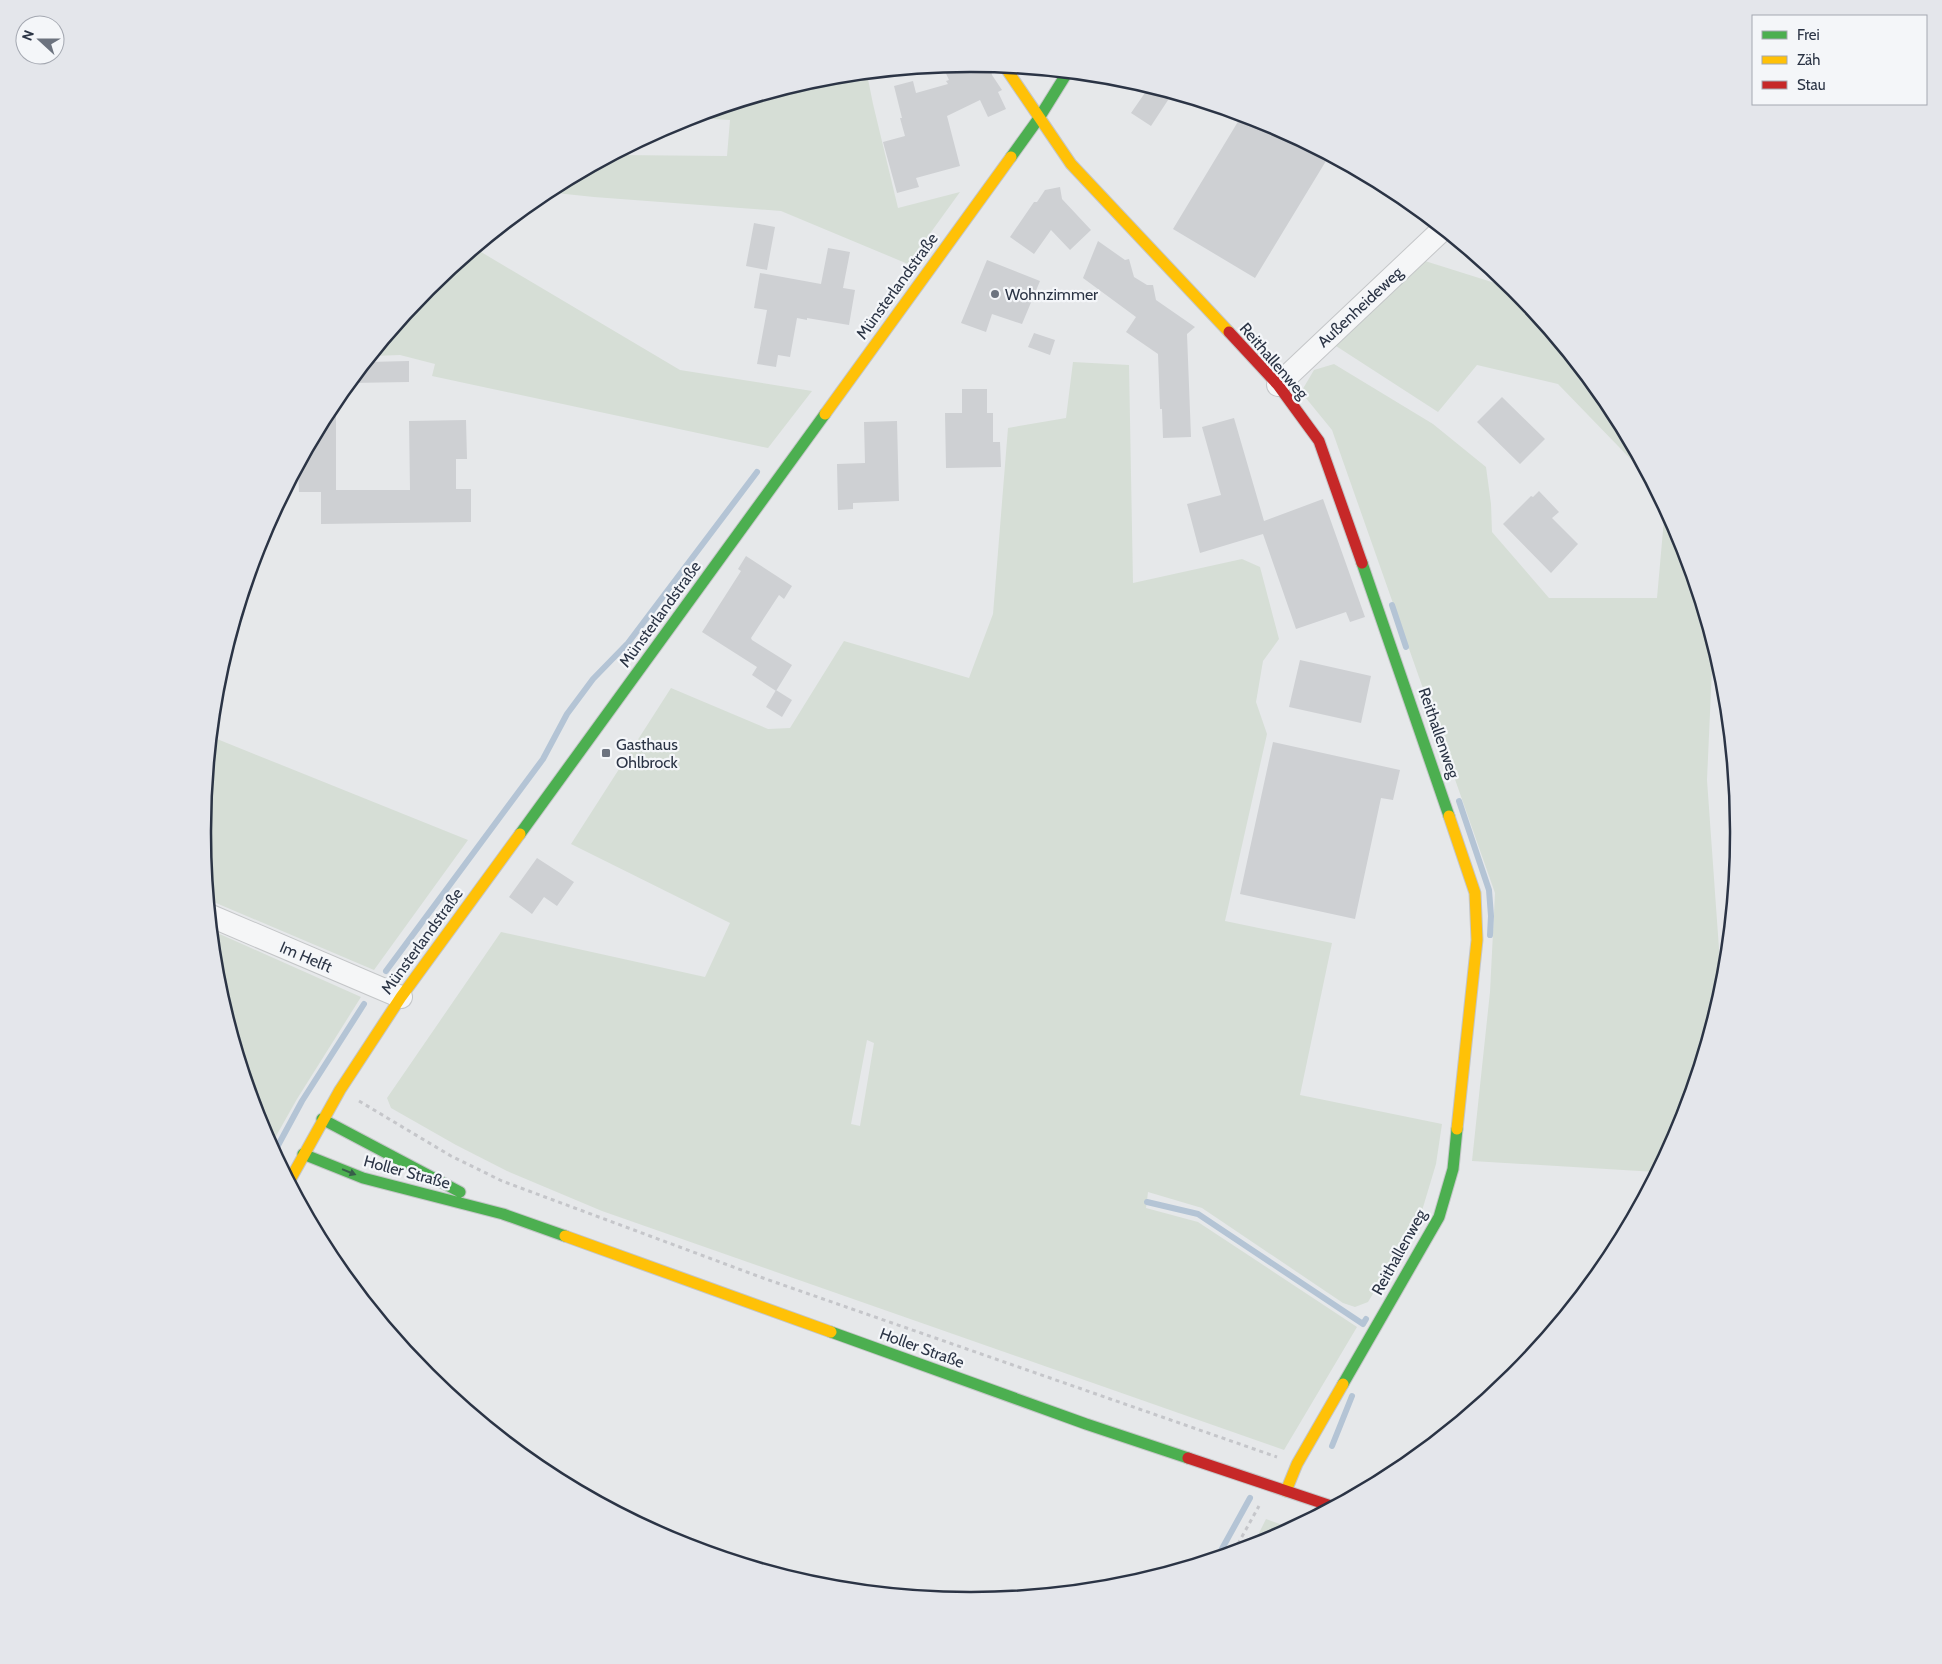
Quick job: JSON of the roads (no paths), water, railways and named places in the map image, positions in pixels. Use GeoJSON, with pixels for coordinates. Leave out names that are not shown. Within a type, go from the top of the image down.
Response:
{"type":"FeatureCollection","features":[{"type":"Feature","properties":{"kind":"street","name":"Reithallenweg"},"geometry":{"type":"LineString","coordinates":[[1009,74],[1071,164],[1278,385],[1319,441],[1419,724],[1475,893],[1476,940],[1453,1169],[1439,1217],[1297,1464],[1286,1491]]}},
{"type":"Feature","properties":{"kind":"street","name":"Münsterlandstraße"},"geometry":{"type":"LineString","coordinates":[[293,1174],[340,1090],[401,997],[784,472],[1039,118],[1064,78]]}},
{"type":"Feature","properties":{"kind":"street","name":"Außenheideweg"},"geometry":{"type":"LineString","coordinates":[[1278,385],[1438,233]]}},
{"type":"Feature","properties":{"kind":"street","name":"Im Helft"},"geometry":{"type":"LineString","coordinates":[[217,918],[401,997]]}},
{"type":"Feature","properties":{"kind":"street","name":"Holler Straße"},"geometry":{"type":"LineString","coordinates":[[322,1120],[503,1214]]}},
{"type":"Feature","properties":{"kind":"street","name":"Holler Straße"},"geometry":{"type":"LineString","coordinates":[[303,1154],[364,1178],[503,1214],[1086,1424],[1325,1504]]}},
{"type":"Feature","properties":{"kind":"waterway"},"geometry":{"type":"LineString","coordinates":[[386,971],[543,759],[567,714],[593,679],[628,643],[757,472]]}},
{"type":"Feature","properties":{"kind":"waterway"},"geometry":{"type":"LineString","coordinates":[[1392,605],[1406,647]]}},
{"type":"Feature","properties":{"kind":"waterway"},"geometry":{"type":"LineString","coordinates":[[1459,801],[1489,890],[1490,935]]}},
{"type":"Feature","properties":{"kind":"waterway"},"geometry":{"type":"LineString","coordinates":[[279,1144],[302,1101],[364,1004]]}},
{"type":"Feature","properties":{"kind":"waterway"},"geometry":{"type":"LineString","coordinates":[[1147,1202],[1198,1214],[1363,1324],[1366,1319]]}},
{"type":"Feature","properties":{"kind":"waterway"},"geometry":{"type":"LineString","coordinates":[[1332,1446],[1352,1396]]}},
{"type":"Feature","properties":{"kind":"waterway"},"geometry":{"type":"LineString","coordinates":[[1222,1548],[1250,1498]]}},
{"type":"Feature","properties":{"kind":"place","name":"Wohnzimmer"},"geometry":{"type":"Point","coordinates":[995,294]}},
{"type":"Feature","properties":{"kind":"place","name":"Gasthaus Ohlbrock"},"geometry":{"type":"Point","coordinates":[606,753]}}]}
